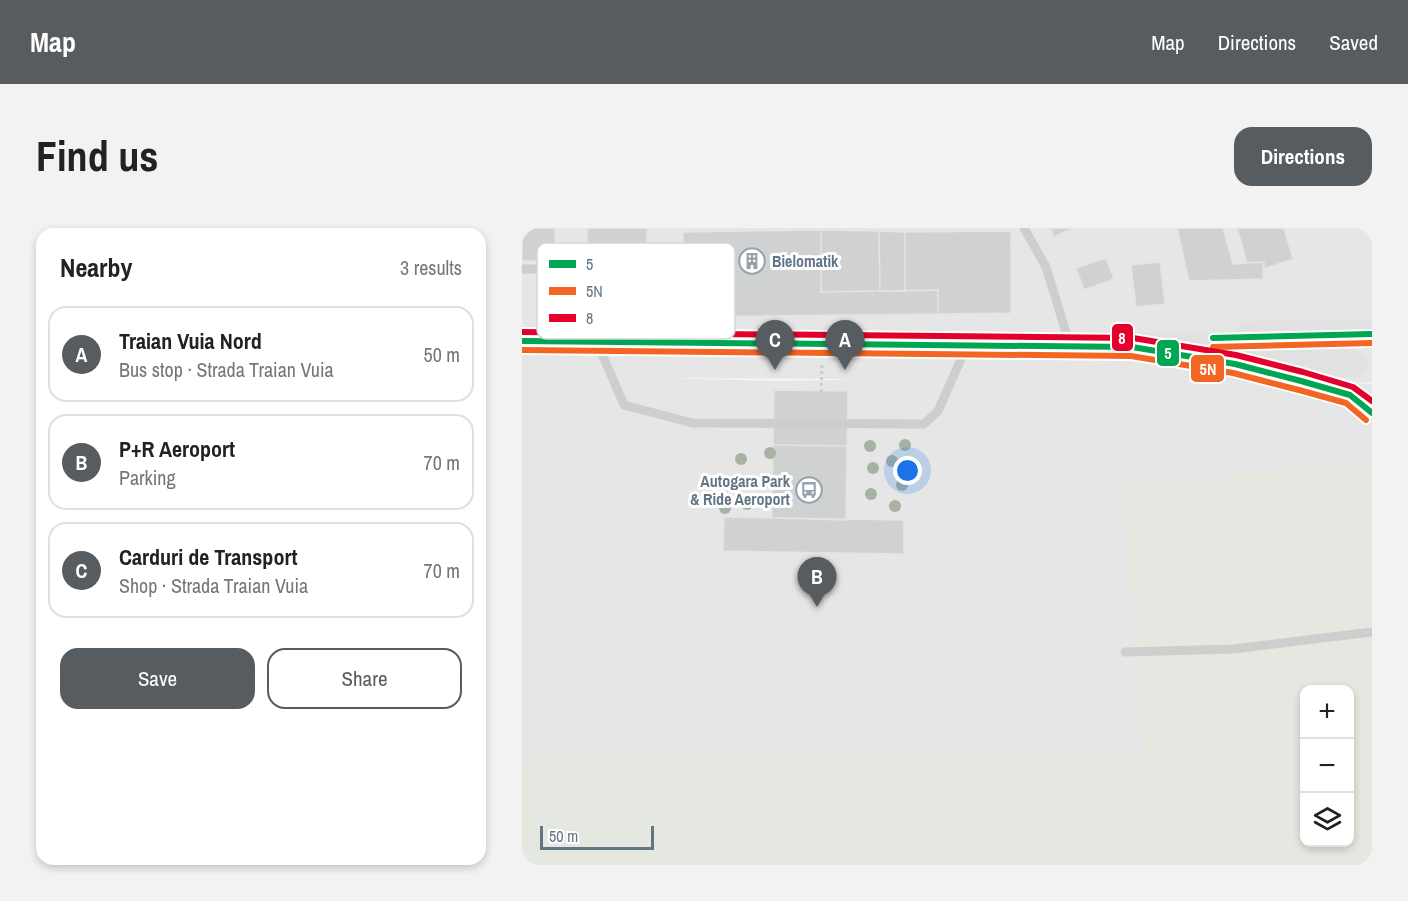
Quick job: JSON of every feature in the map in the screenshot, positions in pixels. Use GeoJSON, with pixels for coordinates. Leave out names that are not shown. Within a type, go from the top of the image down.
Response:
{"type":"FeatureCollection","features":[{"type":"Feature","properties":{"kind":"main road"},"geometry":{"type":"LineString","coordinates":[[1132,347],[1232,335],[1372,334]]}},
{"type":"Feature","properties":{"kind":"main road"},"geometry":{"type":"LineString","coordinates":[[522,341],[1210,347],[1363,358]]}},
{"type":"Feature","properties":{"kind":"main road"},"geometry":{"type":"LineString","coordinates":[[1132,347],[1235,364],[1350,395],[1372,413]]}},
{"type":"Feature","properties":{"kind":"main road"},"geometry":{"type":"LineString","coordinates":[[1350,395],[1349,377],[1363,358]]}},
{"type":"Feature","properties":{"kind":"lane"},"geometry":{"type":"LineString","coordinates":[[1024,228],[1046,267],[1070,345]]}},
{"type":"Feature","properties":{"kind":"lane"},"geometry":{"type":"LineString","coordinates":[[596,342],[624,405],[692,423],[924,424],[938,411],[967,344]]}},
{"type":"Feature","properties":{"kind":"lane"},"geometry":{"type":"LineString","coordinates":[[1125,652],[1234,649],[1372,632]]}},
{"type":"Feature","properties":{"kind":"path"},"geometry":{"type":"LineString","coordinates":[[820,398],[822,362]]}},
{"type":"Feature","properties":{"kind":"shaded area"},"geometry":{"type":"Polygon","coordinates":[[[522,228],[1372,228],[1372,382],[1346,383],[1372,384],[1372,865],[522,865],[522,228]],[[661,378],[777,381],[842,379],[661,378]]]}},
{"type":"Feature","properties":{"kind":"shaded area"},"geometry":{"type":"Polygon","coordinates":[[[1372,462],[1372,865],[522,865],[522,757],[1143,757],[1122,484],[1372,462]]]}},
{"type":"Feature","properties":{"kind":"building"},"geometry":{"type":"Polygon","coordinates":[[[522,228],[555,228],[555,243],[537,243],[537,261],[522,261],[522,228]]]}},
{"type":"Feature","properties":{"kind":"building"},"geometry":{"type":"Polygon","coordinates":[[[587,228],[647,228],[647,243],[587,243],[587,228]]]}},
{"type":"Feature","properties":{"kind":"building"},"geometry":{"type":"Polygon","coordinates":[[[1050,228],[1073,228],[1054,237],[1050,228]]]}},
{"type":"Feature","properties":{"kind":"building"},"geometry":{"type":"Polygon","coordinates":[[[1177,228],[1223,228],[1233,264],[1264,262],[1263,279],[1189,281],[1177,228]]]}},
{"type":"Feature","properties":{"kind":"building"},"geometry":{"type":"Polygon","coordinates":[[[1237,228],[1284,228],[1293,259],[1263,269],[1264,262],[1247,263],[1237,228]]]}},
{"type":"Feature","properties":{"kind":"building","name":"Bielomatik"},"geometry":{"type":"Polygon","coordinates":[[[821,230],[821,292],[938,290],[938,314],[735,316],[735,243],[683,243],[683,232],[821,230]]]}},
{"type":"Feature","properties":{"kind":"building"},"geometry":{"type":"Polygon","coordinates":[[[821,230],[879,231],[880,291],[821,292],[821,230]]]}},
{"type":"Feature","properties":{"kind":"building"},"geometry":{"type":"Polygon","coordinates":[[[879,231],[905,232],[905,291],[880,291],[879,231]]]}},
{"type":"Feature","properties":{"kind":"building"},"geometry":{"type":"Polygon","coordinates":[[[1011,231],[1011,313],[938,314],[938,290],[905,291],[905,232],[1011,231]]]}},
{"type":"Feature","properties":{"kind":"building"},"geometry":{"type":"Polygon","coordinates":[[[1106,258],[1114,279],[1084,290],[1076,268],[1106,258]]]}},
{"type":"Feature","properties":{"kind":"building"},"geometry":{"type":"Polygon","coordinates":[[[1160,262],[1165,304],[1136,307],[1131,265],[1160,262]]]}},
{"type":"Feature","properties":{"kind":"building"},"geometry":{"type":"Polygon","coordinates":[[[774,390],[848,391],[847,446],[773,445],[774,390]]]}},
{"type":"Feature","properties":{"kind":"building","name":"Autogara Park & Ride Aeroport"},"geometry":{"type":"Polygon","coordinates":[[[773,445],[847,446],[846,520],[772,518],[773,445]]]}},
{"type":"Feature","properties":{"kind":"building"},"geometry":{"type":"Polygon","coordinates":[[[724,517],[904,520],[904,554],[723,551],[724,517]]]}},
{"type":"Feature","properties":{"kind":"transit line","name":"8"},"geometry":{"type":"LineString","coordinates":[[522,332],[537,332]]}},
{"type":"Feature","properties":{"kind":"transit line","name":"8"},"geometry":{"type":"LineString","coordinates":[[735,334],[1133,338],[1236,355],[1303,372],[1353,387],[1372,401]]}},
{"type":"Feature","properties":{"kind":"transit line","name":"5"},"geometry":{"type":"LineString","coordinates":[[1213,338],[1372,334]]}},
{"type":"Feature","properties":{"kind":"transit line","name":"5"},"geometry":{"type":"LineString","coordinates":[[522,341],[1132,347],[1235,364],[1301,381],[1350,395],[1372,413]]}},
{"type":"Feature","properties":{"kind":"transit line","name":"5N"},"geometry":{"type":"LineString","coordinates":[[1213,347],[1372,343]]}},
{"type":"Feature","properties":{"kind":"transit line","name":"5N"},"geometry":{"type":"LineString","coordinates":[[522,350],[1131,356],[1233,373],[1299,390],[1346,403],[1366,420]]}},
{"type":"Feature","properties":{"kind":"place","name":"Bielomatik"},"geometry":{"type":"Point","coordinates":[752,261]}},
{"type":"Feature","properties":{"kind":"place","name":"Carduri de Transport"},"geometry":{"type":"Point","coordinates":[775,370]}},
{"type":"Feature","properties":{"kind":"place","name":"Traian Vuia Nord"},"geometry":{"type":"Point","coordinates":[845,370]}},
{"type":"Feature","properties":{"kind":"place","name":"Autogara Park & Ride Aeroport"},"geometry":{"type":"Point","coordinates":[809,490]}},
{"type":"Feature","properties":{"kind":"place","name":"P+R Aeroport"},"geometry":{"type":"Point","coordinates":[817,607]}}]}
